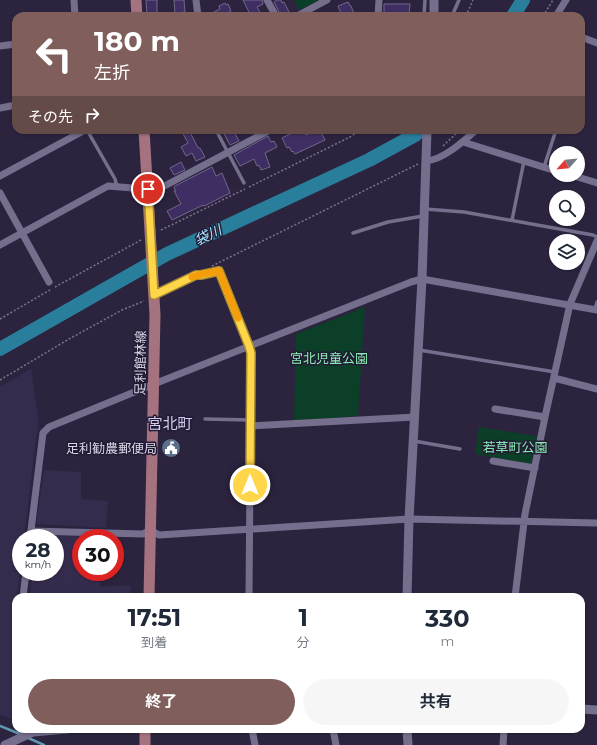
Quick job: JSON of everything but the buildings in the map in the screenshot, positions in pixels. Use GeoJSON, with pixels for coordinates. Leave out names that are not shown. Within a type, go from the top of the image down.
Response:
{"type":"FeatureCollection","features":[{"type":"Feature","properties":{"kind":"main road"},"geometry":{"type":"LineString","coordinates":[[136,0],[137,12]]}},
{"type":"Feature","properties":{"kind":"main road","name":"足利館林線"},"geometry":{"type":"LineString","coordinates":[[144,134],[148,189],[147,240],[154,296],[154,384],[149,593]]}},
{"type":"Feature","properties":{"kind":"main road"},"geometry":{"type":"LineString","coordinates":[[145,733],[145,745]]}},
{"type":"Feature","properties":{"kind":"street"},"geometry":{"type":"LineString","coordinates":[[74,0],[75,12]]}},
{"type":"Feature","properties":{"kind":"street"},"geometry":{"type":"LineString","coordinates":[[196,0],[198,12]]}},
{"type":"Feature","properties":{"kind":"street"},"geometry":{"type":"LineString","coordinates":[[267,0],[274,12]]}},
{"type":"Feature","properties":{"kind":"street"},"geometry":{"type":"LineString","coordinates":[[304,12],[327,0]]}},
{"type":"Feature","properties":{"kind":"street"},"geometry":{"type":"LineString","coordinates":[[378,12],[379,0]]}},
{"type":"Feature","properties":{"kind":"street"},"geometry":{"type":"LineString","coordinates":[[434,0],[434,12]]}},
{"type":"Feature","properties":{"kind":"street"},"geometry":{"type":"LineString","coordinates":[[558,12],[566,0]]}},
{"type":"Feature","properties":{"kind":"street"},"geometry":{"type":"LineString","coordinates":[[585,38],[597,43]]}},
{"type":"Feature","properties":{"kind":"street"},"geometry":{"type":"LineString","coordinates":[[0,46],[12,44]]}},
{"type":"Feature","properties":{"kind":"street"},"geometry":{"type":"LineString","coordinates":[[0,108],[12,106]]}},
{"type":"Feature","properties":{"kind":"street"},"geometry":{"type":"LineString","coordinates":[[0,176],[79,134]]}},
{"type":"Feature","properties":{"kind":"street"},"geometry":{"type":"LineString","coordinates":[[0,245],[108,186],[157,190],[262,134]]}},
{"type":"Feature","properties":{"kind":"street"},"geometry":{"type":"LineString","coordinates":[[407,593],[409,519],[425,212],[424,159],[427,134]]}},
{"type":"Feature","properties":{"kind":"street"},"geometry":{"type":"LineString","coordinates":[[424,159],[436,159],[463,142],[472,134]]}},
{"type":"Feature","properties":{"kind":"street"},"geometry":{"type":"LineString","coordinates":[[463,142],[549,169]]}},
{"type":"Feature","properties":{"kind":"street"},"geometry":{"type":"LineString","coordinates":[[585,179],[597,183]]}},
{"type":"Feature","properties":{"kind":"street"},"geometry":{"type":"LineString","coordinates":[[0,192],[49,282]]}},
{"type":"Feature","properties":{"kind":"street"},"geometry":{"type":"LineString","coordinates":[[516,593],[524,522],[570,304],[597,241]]}},
{"type":"Feature","properties":{"kind":"street"},"geometry":{"type":"LineString","coordinates":[[31,529],[43,433],[50,427],[411,282],[422,279],[596,309]]}},
{"type":"Feature","properties":{"kind":"street"},"geometry":{"type":"LineString","coordinates":[[249,346],[251,353],[249,593]]}},
{"type":"Feature","properties":{"kind":"street"},"geometry":{"type":"LineString","coordinates":[[554,375],[597,389]]}},
{"type":"Feature","properties":{"kind":"street"},"geometry":{"type":"LineString","coordinates":[[494,409],[545,417]]}},
{"type":"Feature","properties":{"kind":"street"},"geometry":{"type":"LineString","coordinates":[[251,423],[415,417]]}},
{"type":"Feature","properties":{"kind":"street"},"geometry":{"type":"LineString","coordinates":[[493,461],[535,468]]}},
{"type":"Feature","properties":{"kind":"street"},"geometry":{"type":"LineString","coordinates":[[64,534],[143,534],[150,530],[159,535],[409,519],[597,523]]}},
{"type":"Feature","properties":{"kind":"street"},"geometry":{"type":"LineString","coordinates":[[23,593],[25,581]]}},
{"type":"Feature","properties":{"kind":"street"},"geometry":{"type":"LineString","coordinates":[[585,709],[597,710]]}},
{"type":"Feature","properties":{"kind":"street"},"geometry":{"type":"LineString","coordinates":[[5,744],[31,733]]}},
{"type":"Feature","properties":{"kind":"street"},"geometry":{"type":"LineString","coordinates":[[253,733],[255,745]]}},
{"type":"Feature","properties":{"kind":"street"},"geometry":{"type":"LineString","coordinates":[[334,733],[336,745]]}},
{"type":"Feature","properties":{"kind":"street"},"geometry":{"type":"LineString","coordinates":[[407,733],[408,745]]}},
{"type":"Feature","properties":{"kind":"street"},"geometry":{"type":"LineString","coordinates":[[503,745],[504,733]]}},
{"type":"Feature","properties":{"kind":"lane"},"geometry":{"type":"LineString","coordinates":[[424,12],[425,0]]}},
{"type":"Feature","properties":{"kind":"lane"},"geometry":{"type":"LineString","coordinates":[[454,12],[459,0]]}},
{"type":"Feature","properties":{"kind":"lane"},"geometry":{"type":"LineString","coordinates":[[88,134],[115,179],[117,187]]}},
{"type":"Feature","properties":{"kind":"lane"},"geometry":{"type":"LineString","coordinates":[[218,134],[244,183]]}},
{"type":"Feature","properties":{"kind":"lane"},"geometry":{"type":"LineString","coordinates":[[544,167],[555,134]]}},
{"type":"Feature","properties":{"kind":"lane"},"geometry":{"type":"LineString","coordinates":[[512,220],[524,161]]}},
{"type":"Feature","properties":{"kind":"lane"},"geometry":{"type":"LineString","coordinates":[[352,233],[425,212],[464,212],[593,235],[597,237]]}},
{"type":"Feature","properties":{"kind":"lane"},"geometry":{"type":"LineString","coordinates":[[154,296],[196,275],[219,271],[249,346]]}},
{"type":"Feature","properties":{"kind":"lane"},"geometry":{"type":"LineString","coordinates":[[596,309],[597,302]]}},
{"type":"Feature","properties":{"kind":"lane"},"geometry":{"type":"LineString","coordinates":[[418,350],[554,375]]}},
{"type":"Feature","properties":{"kind":"lane"},"geometry":{"type":"LineString","coordinates":[[205,419],[251,423]]}},
{"type":"Feature","properties":{"kind":"lane"},"geometry":{"type":"LineString","coordinates":[[413,441],[460,449]]}},
{"type":"Feature","properties":{"kind":"path"},"geometry":{"type":"LineString","coordinates":[[468,12],[473,0]]}},
{"type":"Feature","properties":{"kind":"path"},"geometry":{"type":"LineString","coordinates":[[546,12],[554,0]]}},
{"type":"Feature","properties":{"kind":"path"},"geometry":{"type":"LineString","coordinates":[[161,230],[355,134]]}},
{"type":"Feature","properties":{"kind":"path"},"geometry":{"type":"LineString","coordinates":[[442,147],[456,134]]}},
{"type":"Feature","properties":{"kind":"path"},"geometry":{"type":"LineString","coordinates":[[196,275],[404,172],[424,159]]}},
{"type":"Feature","properties":{"kind":"path"},"geometry":{"type":"LineString","coordinates":[[0,319],[52,288],[147,240]]}},
{"type":"Feature","properties":{"kind":"path"},"geometry":{"type":"LineString","coordinates":[[0,380],[69,339],[122,310],[148,300],[154,296]]}},
{"type":"Feature","properties":{"kind":"shaded area"},"geometry":{"type":"Polygon","coordinates":[[[31,369],[39,423],[25,529],[12,529],[12,581],[19,581],[18,593],[12,593],[12,720],[0,715],[0,387],[31,369]]]}},
{"type":"Feature","properties":{"kind":"shaded area"},"geometry":{"type":"Polygon","coordinates":[[[44,470],[81,472],[81,499],[108,501],[106,528],[36,524],[44,470]]]}},
{"type":"Feature","properties":{"kind":"shaded area"},"geometry":{"type":"Polygon","coordinates":[[[64,536],[72,536],[72,581],[100,581],[100,587],[131,585],[130,593],[30,593],[31,581],[64,581],[64,536]]]}},
{"type":"Feature","properties":{"kind":"green space"},"geometry":{"type":"Polygon","coordinates":[[[294,0],[319,0],[299,10],[294,0]]]}},
{"type":"Feature","properties":{"kind":"green space","name":"宮北児童公園"},"geometry":{"type":"Polygon","coordinates":[[[365,307],[358,416],[294,421],[296,334],[365,307]]]}},
{"type":"Feature","properties":{"kind":"green space","name":"若草町公園"},"geometry":{"type":"Polygon","coordinates":[[[479,427],[537,436],[531,464],[475,454],[479,427]]]}},
{"type":"Feature","properties":{"kind":"waterway","name":"袋川"},"geometry":{"type":"LineString","coordinates":[[516,12],[523,0]]}},
{"type":"Feature","properties":{"kind":"waterway","name":"袋川"},"geometry":{"type":"LineString","coordinates":[[0,349],[167,254],[369,160],[416,134]]}},
{"type":"Feature","properties":{"kind":"waterway","name":"袋川"},"geometry":{"type":"LineString","coordinates":[[0,726],[12,731]]}},
{"type":"Feature","properties":{"kind":"waterway","name":"袋川"},"geometry":{"type":"LineString","coordinates":[[26,737],[44,745]]}},
{"type":"Feature","properties":{"kind":"slow traffic"},"geometry":{"type":"LineString","coordinates":[[192,277],[219,271],[238,318]]}},
{"type":"Feature","properties":{"kind":"place","name":"足利勧農郵便局"},"geometry":{"type":"Point","coordinates":[171,448]}},
{"type":"Feature","properties":{"kind":"district","name":"宮北町"},"geometry":{"type":"Point","coordinates":[170,423]}},
{"type":"Feature","properties":{"kind":"route"},"geometry":{"type":"LineString","coordinates":[[148,189],[154,295],[196,275],[219,271],[249,346],[251,353],[250,485]]}}]}
